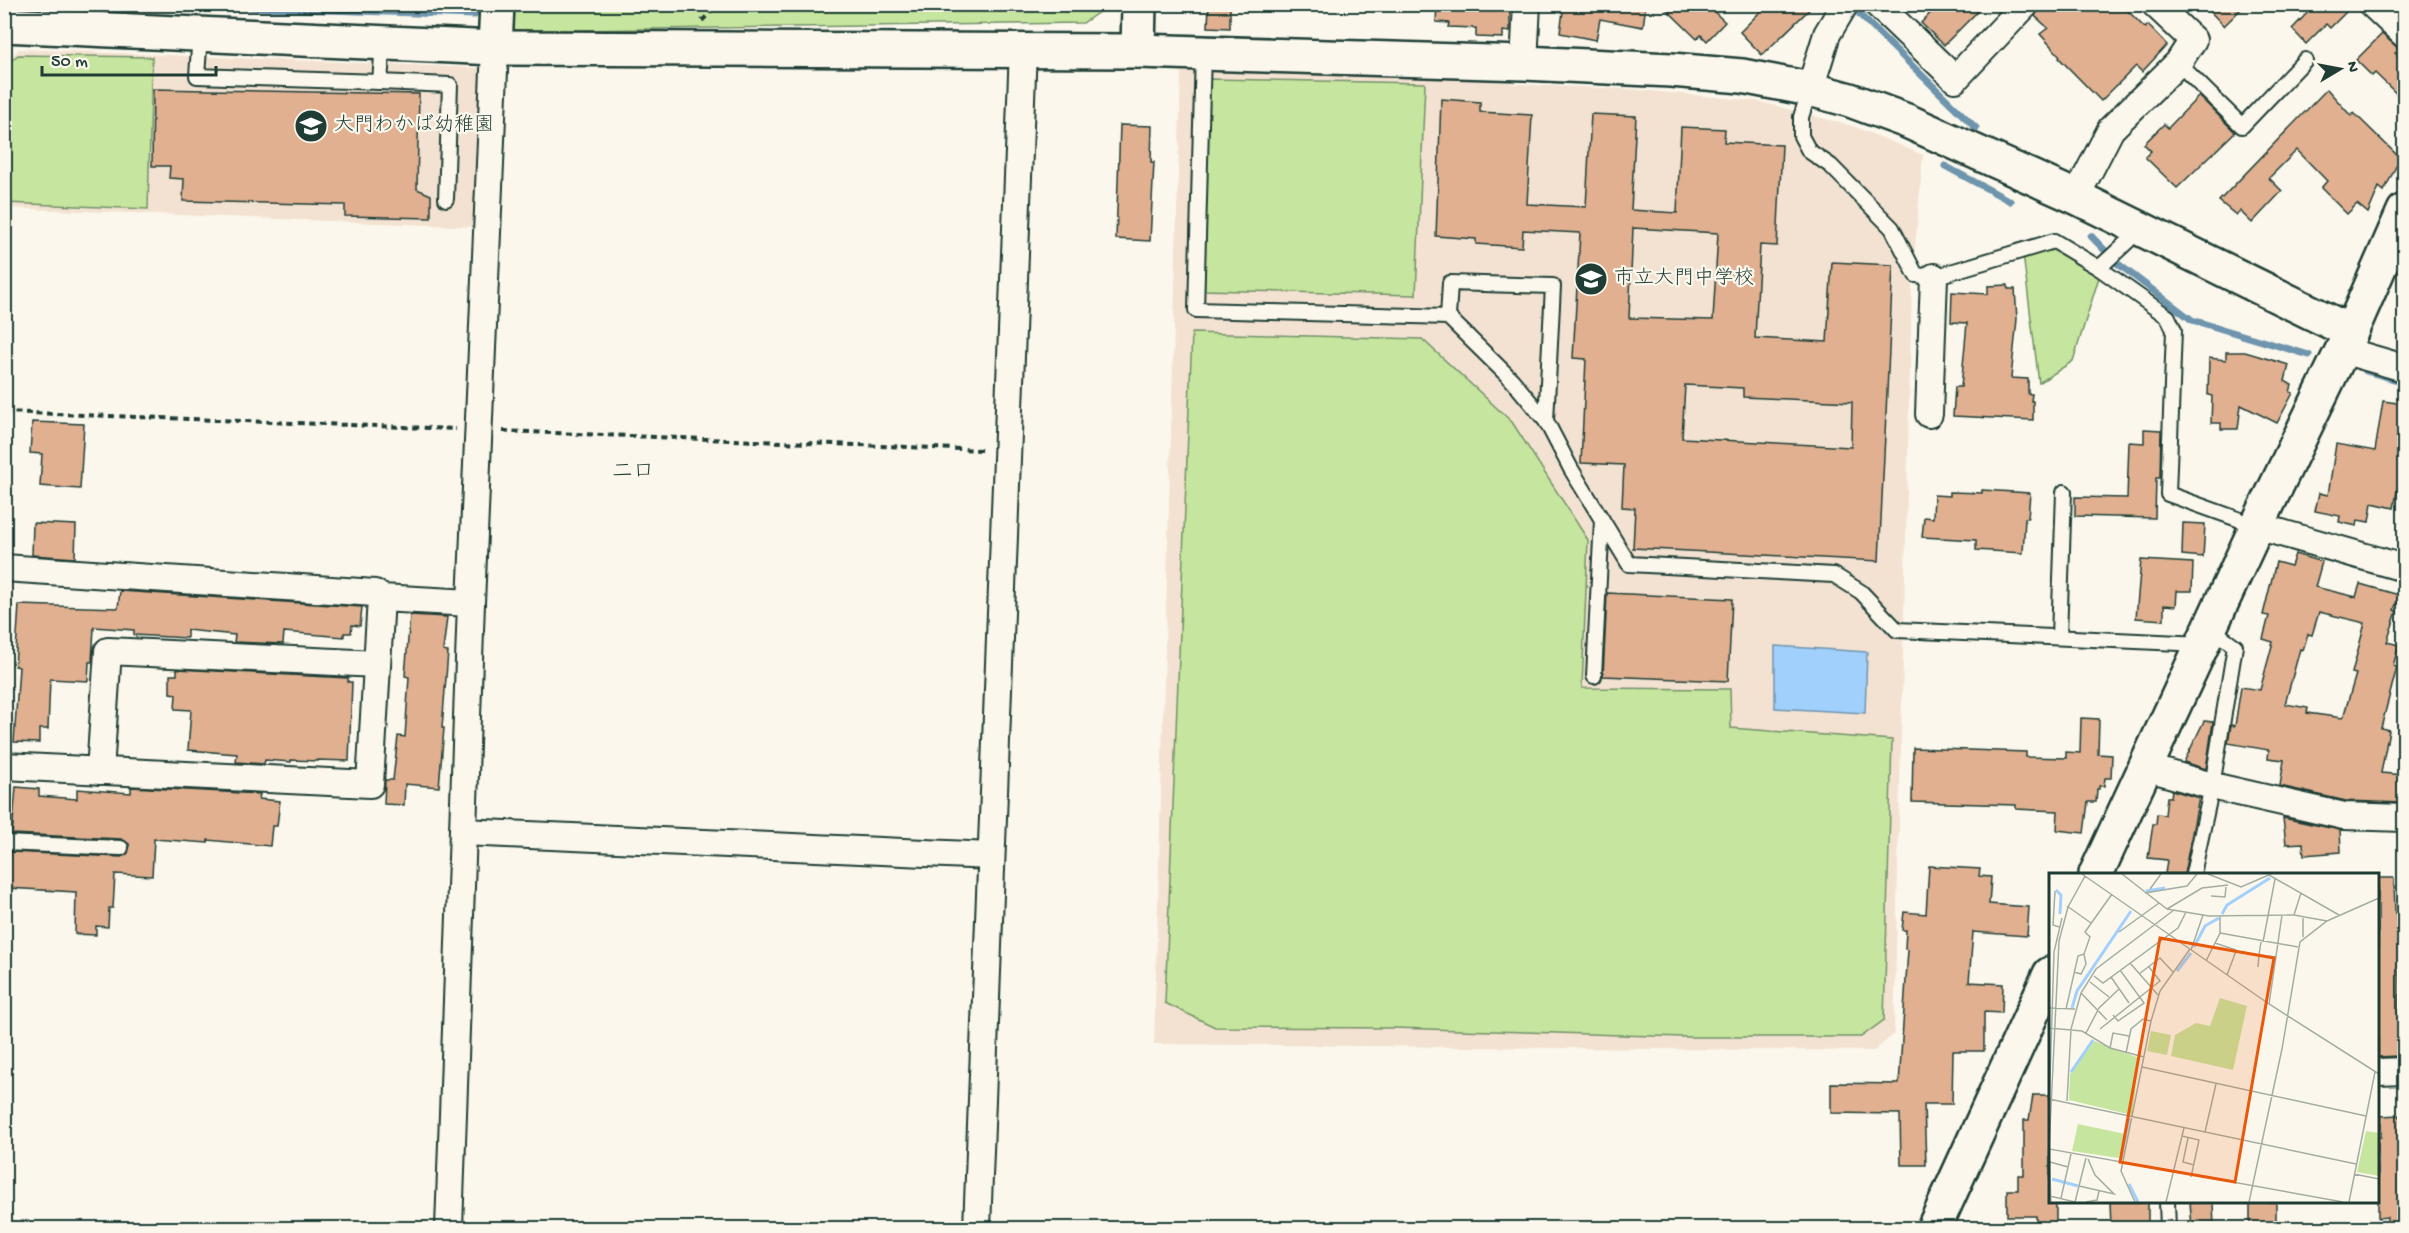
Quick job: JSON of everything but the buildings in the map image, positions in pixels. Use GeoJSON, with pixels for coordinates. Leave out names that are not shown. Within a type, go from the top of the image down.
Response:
{"type":"FeatureCollection","features":[{"type":"Feature","properties":{"kind":"street"},"geometry":{"type":"LineString","coordinates":[[449,1228],[471,603],[497,4]]}},
{"type":"Feature","properties":{"kind":"street"},"geometry":{"type":"LineString","coordinates":[[1138,51],[1139,4]]}},
{"type":"Feature","properties":{"kind":"street"},"geometry":{"type":"LineString","coordinates":[[1524,63],[1527,4]]}},
{"type":"Feature","properties":{"kind":"street"},"geometry":{"type":"LineString","coordinates":[[1810,89],[1827,34],[1845,4]]}},
{"type":"Feature","properties":{"kind":"street"},"geometry":{"type":"LineString","coordinates":[[1877,4],[1955,79],[2026,4]]}},
{"type":"Feature","properties":{"kind":"street"},"geometry":{"type":"LineString","coordinates":[[2076,197],[2111,129],[2178,63],[2193,40],[2155,4]]}},
{"type":"Feature","properties":{"kind":"street"},"geometry":{"type":"LineString","coordinates":[[2372,4],[2404,34]]}},
{"type":"Feature","properties":{"kind":"street"},"geometry":{"type":"LineString","coordinates":[[4,25],[495,48],[1023,49],[1203,52],[1524,63],[1742,76],[1810,89],[1850,100],[1907,121],[2138,227],[2347,341],[2404,368]]}},
{"type":"Feature","properties":{"kind":"street"},"geometry":{"type":"LineString","coordinates":[[977,1228],[1023,49]]}},
{"type":"Feature","properties":{"kind":"street"},"geometry":{"type":"LineString","coordinates":[[2096,873],[2257,526],[2347,341],[2404,212]]}},
{"type":"Feature","properties":{"kind":"street"},"geometry":{"type":"LineString","coordinates":[[1929,414],[1934,277]]}},
{"type":"Feature","properties":{"kind":"street"},"geometry":{"type":"LineString","coordinates":[[2257,526],[2404,568]]}},
{"type":"Feature","properties":{"kind":"street"},"geometry":{"type":"LineString","coordinates":[[4,568],[375,592],[381,598],[471,603]]}},
{"type":"Feature","properties":{"kind":"street"},"geometry":{"type":"LineString","coordinates":[[4,766],[370,784],[381,598]]}},
{"type":"Feature","properties":{"kind":"street"},"geometry":{"type":"LineString","coordinates":[[100,771],[108,651],[377,664]]}},
{"type":"Feature","properties":{"kind":"street"},"geometry":{"type":"LineString","coordinates":[[2145,767],[2212,786],[2344,816],[2404,818]]}},
{"type":"Feature","properties":{"kind":"street"},"geometry":{"type":"LineString","coordinates":[[463,832],[991,856]]}},
{"type":"Feature","properties":{"kind":"street"},"geometry":{"type":"LineString","coordinates":[[1934,1228],[2049,976]]}},
{"type":"Feature","properties":{"kind":"street"},"geometry":{"type":"LineString","coordinates":[[2379,1072],[2404,1071]]}},
{"type":"Feature","properties":{"kind":"lane"},"geometry":{"type":"LineString","coordinates":[[200,34],[197,76],[450,86],[446,199]]}},
{"type":"Feature","properties":{"kind":"lane"},"geometry":{"type":"LineString","coordinates":[[380,82],[383,43]]}},
{"type":"Feature","properties":{"kind":"lane"},"geometry":{"type":"LineString","coordinates":[[1203,52],[1196,310],[1448,316],[1512,380],[1546,421],[1571,469],[1629,564],[1834,575],[1861,592],[1897,630],[2059,637],[2206,636],[2235,646],[2212,786],[2193,873]]}},
{"type":"Feature","properties":{"kind":"lane"},"geometry":{"type":"LineString","coordinates":[[2178,63],[2242,126],[2305,60]]}},
{"type":"Feature","properties":{"kind":"lane"},"geometry":{"type":"LineString","coordinates":[[1810,89],[1802,117],[1801,136],[1809,151],[1831,166],[1892,228],[1916,275],[1934,277],[2054,241],[2099,268],[2168,317],[2175,330],[2168,494],[2257,526]]}},
{"type":"Feature","properties":{"kind":"lane"},"geometry":{"type":"LineString","coordinates":[[2099,268],[2128,241],[2138,227]]}},
{"type":"Feature","properties":{"kind":"lane"},"geometry":{"type":"LineString","coordinates":[[1448,316],[1450,283],[1553,286],[1546,421]]}},
{"type":"Feature","properties":{"kind":"lane"},"geometry":{"type":"LineString","coordinates":[[2059,637],[2064,492]]}},
{"type":"Feature","properties":{"kind":"lane"},"geometry":{"type":"LineString","coordinates":[[1594,676],[1602,520]]}},
{"type":"Feature","properties":{"kind":"lane"},"geometry":{"type":"LineString","coordinates":[[4,843],[121,848]]}},
{"type":"Feature","properties":{"kind":"lane"},"geometry":{"type":"LineString","coordinates":[[2167,1203],[2168,1228]]}},
{"type":"Feature","properties":{"kind":"path"},"geometry":{"type":"LineString","coordinates":[[1007,4],[1028,4]]}},
{"type":"Feature","properties":{"kind":"path"},"geometry":{"type":"LineString","coordinates":[[4,412],[1008,451]]}},
{"type":"Feature","properties":{"kind":"shaded area"},"geometry":{"type":"Polygon","coordinates":[[[351,5],[473,5],[464,9],[351,5]]]}},
{"type":"Feature","properties":{"kind":"shaded area"},"geometry":{"type":"Polygon","coordinates":[[[19,49],[482,68],[477,227],[5,208],[5,63],[19,49]]]}},
{"type":"Feature","properties":{"kind":"shaded area"},"geometry":{"type":"Polygon","coordinates":[[[1181,72],[1445,76],[1530,85],[1629,89],[1757,101],[1853,126],[1923,155],[1912,284],[1894,1034],[1874,1051],[1154,1044],[1181,72]]]}},
{"type":"Feature","properties":{"kind":"green space"},"geometry":{"type":"Polygon","coordinates":[[[513,4],[1109,5],[1083,23],[511,31],[513,4]]]}},
{"type":"Feature","properties":{"kind":"green space"},"geometry":{"type":"Polygon","coordinates":[[[18,55],[152,57],[148,209],[6,203],[7,64],[18,55]]]}},
{"type":"Feature","properties":{"kind":"green space"},"geometry":{"type":"Polygon","coordinates":[[[1210,79],[1425,83],[1416,295],[1201,290],[1210,79]]]}},
{"type":"Feature","properties":{"kind":"green space"},"geometry":{"type":"Polygon","coordinates":[[[2049,245],[2100,274],[2073,361],[2039,383],[2023,254],[2049,245]]]}},
{"type":"Feature","properties":{"kind":"green space"},"geometry":{"type":"Polygon","coordinates":[[[1192,333],[1422,339],[1512,422],[1588,540],[1582,688],[1730,689],[1731,728],[1892,740],[1884,1020],[1861,1037],[1684,1037],[1394,1028],[1215,1027],[1165,1003],[1192,333]]]}},
{"type":"Feature","properties":{"kind":"water"},"geometry":{"type":"Polygon","coordinates":[[[1775,646],[1867,652],[1865,713],[1775,708],[1775,646]]]}},
{"type":"Feature","properties":{"kind":"waterway"},"geometry":{"type":"LineString","coordinates":[[156,4],[475,15],[481,4]]}},
{"type":"Feature","properties":{"kind":"waterway"},"geometry":{"type":"LineString","coordinates":[[1860,15],[1976,128]]}},
{"type":"Feature","properties":{"kind":"waterway"},"geometry":{"type":"LineString","coordinates":[[1945,166],[2010,201]]}},
{"type":"Feature","properties":{"kind":"waterway"},"geometry":{"type":"LineString","coordinates":[[2091,236],[2117,263],[2192,320],[2309,355]]}},
{"type":"Feature","properties":{"kind":"waterway"},"geometry":{"type":"LineString","coordinates":[[2366,371],[2404,382]]}},
{"type":"Feature","properties":{"kind":"place","name":"大門わかば幼稚園"},"geometry":{"type":"Point","coordinates":[311,126]}},
{"type":"Feature","properties":{"kind":"place","name":"市立大門中学校"},"geometry":{"type":"Point","coordinates":[1591,279]}},
{"type":"Feature","properties":{"kind":"district","name":"二口"},"geometry":{"type":"Point","coordinates":[633,473]}}]}
